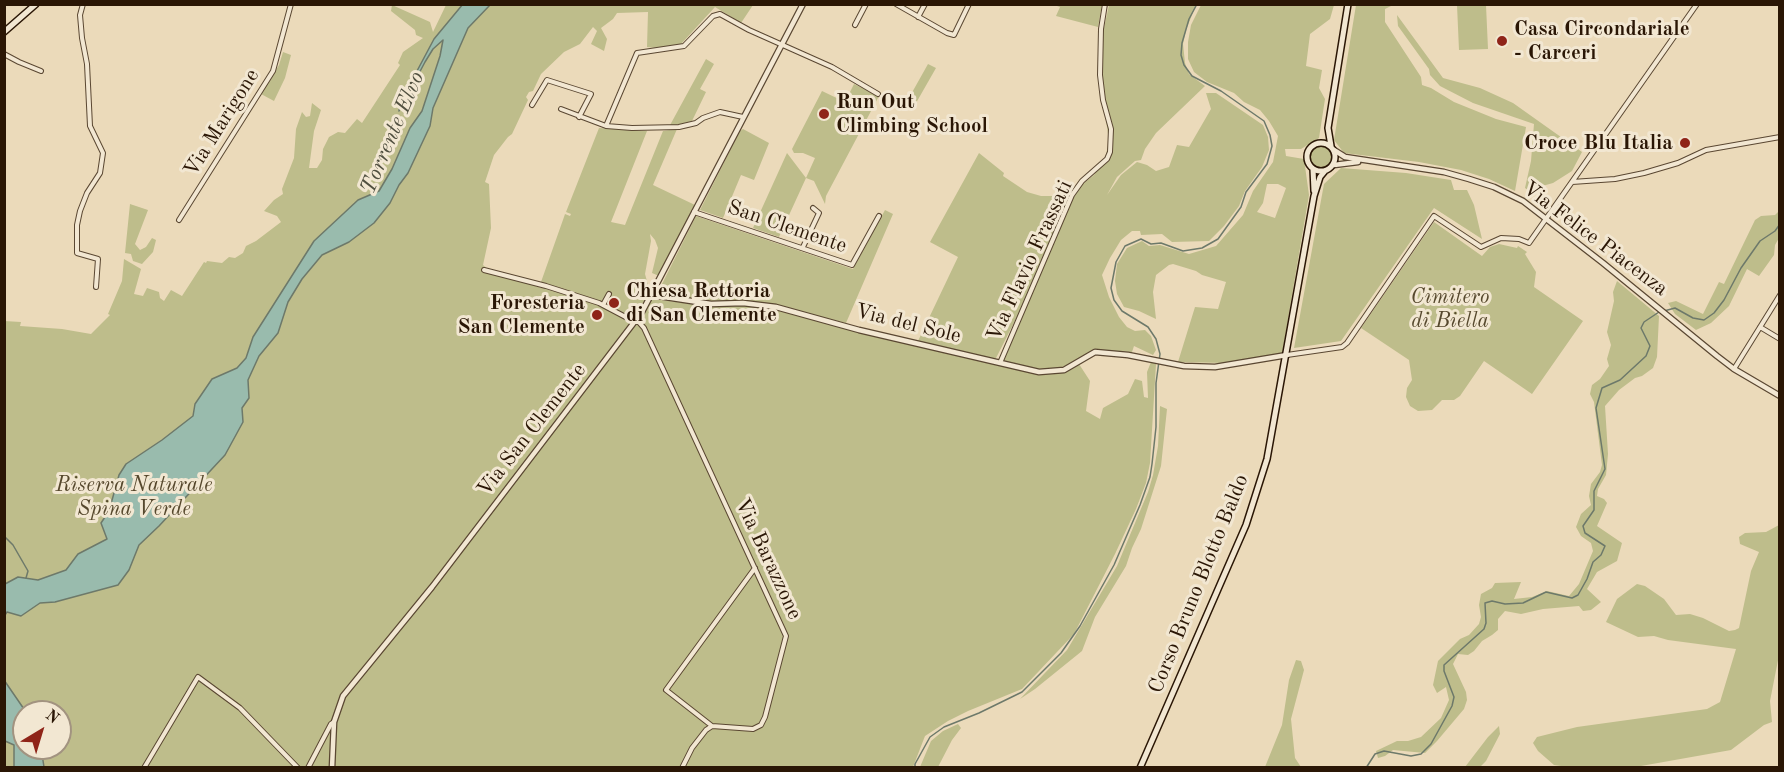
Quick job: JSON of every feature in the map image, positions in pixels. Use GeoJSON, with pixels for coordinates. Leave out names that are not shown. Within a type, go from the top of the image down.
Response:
{"type":"FeatureCollection","features":[{"type":"Feature","properties":{"kind":"main road"},"geometry":{"type":"LineString","coordinates":[[4,32],[36,4]]}},
{"type":"Feature","properties":{"kind":"main road"},"geometry":{"type":"LineString","coordinates":[[1328,128],[1319,142],[1307,153],[1308,162],[1313,169],[1325,171],[1334,165],[1336,157],[1328,128],[1348,4]]}},
{"type":"Feature","properties":{"kind":"main road"},"geometry":{"type":"LineString","coordinates":[[1319,142],[1333,148]]}},
{"type":"Feature","properties":{"kind":"main road","name":"Corso Bruno Blotto Baldo"},"geometry":{"type":"LineString","coordinates":[[1313,169],[1314,196]]}},
{"type":"Feature","properties":{"kind":"main road","name":"Corso Bruno Blotto Baldo"},"geometry":{"type":"LineString","coordinates":[[1140,768],[1246,525],[1267,459],[1314,196],[1320,177],[1325,171]]}},
{"type":"Feature","properties":{"kind":"street"},"geometry":{"type":"LineString","coordinates":[[84,4],[80,15],[87,64],[90,126],[103,153],[100,173],[87,193],[80,211],[77,225],[77,253],[98,259],[96,288]]}},
{"type":"Feature","properties":{"kind":"street","name":"Via Marigone"},"geometry":{"type":"LineString","coordinates":[[179,220],[273,71],[291,4]]}},
{"type":"Feature","properties":{"kind":"street","name":"Via San Clemente"},"geometry":{"type":"LineString","coordinates":[[332,768],[334,722],[343,696],[432,587],[636,321],[652,295],[803,4]]}},
{"type":"Feature","properties":{"kind":"street"},"geometry":{"type":"LineString","coordinates":[[855,25],[866,4]]}},
{"type":"Feature","properties":{"kind":"street"},"geometry":{"type":"LineString","coordinates":[[896,4],[954,35],[969,4]]}},
{"type":"Feature","properties":{"kind":"street"},"geometry":{"type":"LineString","coordinates":[[918,17],[925,4]]}},
{"type":"Feature","properties":{"kind":"street","name":"Via Flavio Frassati"},"geometry":{"type":"LineString","coordinates":[[1000,363],[1072,195],[1082,181],[1107,159],[1110,152],[1111,129],[1103,100],[1100,75],[1101,29],[1105,4]]}},
{"type":"Feature","properties":{"kind":"street"},"geometry":{"type":"LineString","coordinates":[[1287,356],[1342,347],[1347,343],[1434,216],[1481,247],[1501,238],[1519,239],[1529,243],[1697,4]]}},
{"type":"Feature","properties":{"kind":"street"},"geometry":{"type":"LineString","coordinates":[[606,126],[637,53],[684,46],[716,14],[832,67],[878,94]]}},
{"type":"Feature","properties":{"kind":"street"},"geometry":{"type":"LineString","coordinates":[[4,54],[41,71]]}},
{"type":"Feature","properties":{"kind":"street"},"geometry":{"type":"LineString","coordinates":[[532,105],[547,80],[591,94],[579,117]]}},
{"type":"Feature","properties":{"kind":"street"},"geometry":{"type":"LineString","coordinates":[[561,109],[606,126],[679,127],[696,123],[720,112],[743,117]]}},
{"type":"Feature","properties":{"kind":"street"},"geometry":{"type":"LineString","coordinates":[[1571,182],[1615,179],[1644,173],[1678,163],[1706,150],[1779,137]]}},
{"type":"Feature","properties":{"kind":"street","name":"Via Felice Piacenza"},"geometry":{"type":"LineString","coordinates":[[1333,148],[1345,157],[1470,178],[1523,201],[1734,369],[1779,396]]}},
{"type":"Feature","properties":{"kind":"street","name":"Via Felice Piacenza"},"geometry":{"type":"LineString","coordinates":[[1334,165],[1367,161]]}},
{"type":"Feature","properties":{"kind":"street"},"geometry":{"type":"LineString","coordinates":[[803,247],[819,213],[813,208]]}},
{"type":"Feature","properties":{"kind":"street","name":"San Clemente"},"geometry":{"type":"LineString","coordinates":[[694,211],[852,265],[879,216]]}},
{"type":"Feature","properties":{"kind":"street"},"geometry":{"type":"LineString","coordinates":[[484,270],[546,285],[603,305],[636,321]]}},
{"type":"Feature","properties":{"kind":"street"},"geometry":{"type":"LineString","coordinates":[[603,305],[609,294]]}},
{"type":"Feature","properties":{"kind":"street","name":"Via del Sole"},"geometry":{"type":"LineString","coordinates":[[652,295],[699,303],[760,304],[776,307],[859,330],[1039,372],[1064,370],[1095,352],[1128,355],[1184,366],[1215,367],[1287,356]]}},
{"type":"Feature","properties":{"kind":"street"},"geometry":{"type":"LineString","coordinates":[[1734,369],[1779,295]]}},
{"type":"Feature","properties":{"kind":"street","name":"Via Barazzone"},"geometry":{"type":"LineString","coordinates":[[636,321],[644,328],[786,636],[761,725],[753,729],[712,726]]}},
{"type":"Feature","properties":{"kind":"street"},"geometry":{"type":"LineString","coordinates":[[1760,327],[1779,339]]}},
{"type":"Feature","properties":{"kind":"street"},"geometry":{"type":"LineString","coordinates":[[682,768],[692,748],[712,726],[666,690],[755,568]]}},
{"type":"Feature","properties":{"kind":"street"},"geometry":{"type":"LineString","coordinates":[[144,768],[198,676],[240,708],[298,768]]}},
{"type":"Feature","properties":{"kind":"street"},"geometry":{"type":"LineString","coordinates":[[308,768],[334,722]]}},
{"type":"Feature","properties":{"kind":"green space","name":"Riserva Naturale Spina Verde"},"geometry":{"type":"Polygon","coordinates":[[[392,5],[430,22],[433,32],[446,5],[753,5],[741,23],[715,7],[681,44],[657,48],[647,47],[648,12],[617,13],[601,28],[607,39],[604,51],[591,44],[597,31],[593,27],[580,44],[564,52],[541,74],[533,91],[529,92],[526,97],[528,100],[512,134],[494,155],[485,182],[489,184],[491,228],[483,265],[491,272],[542,288],[544,283],[541,282],[565,214],[570,216],[571,214],[566,212],[599,128],[647,131],[611,222],[625,225],[663,131],[677,129],[653,185],[695,205],[659,276],[652,273],[658,248],[650,234],[651,241],[645,274],[652,299],[716,307],[758,305],[860,333],[996,365],[1021,309],[995,360],[918,341],[958,257],[930,242],[979,153],[1004,173],[1003,176],[1027,192],[1041,196],[1061,196],[1071,192],[1040,264],[1073,192],[1094,175],[1105,159],[1109,141],[1099,72],[1102,28],[1104,28],[1109,5],[1196,5],[1183,44],[1185,63],[1189,74],[1205,86],[1156,133],[1145,149],[1141,160],[1135,161],[1117,177],[1107,195],[1121,175],[1137,162],[1156,171],[1169,167],[1177,145],[1189,147],[1211,109],[1206,93],[1216,93],[1263,125],[1268,137],[1269,150],[1262,167],[1245,191],[1239,206],[1209,241],[1172,242],[1162,234],[1141,235],[1140,231],[1132,231],[1121,240],[1110,258],[1102,275],[1109,297],[1127,327],[1135,331],[1145,330],[1151,336],[1156,350],[1153,355],[1134,346],[1132,352],[1096,350],[1059,368],[1058,373],[1065,372],[1079,364],[1090,381],[1086,411],[1100,419],[1103,408],[1128,394],[1135,379],[1142,381],[1144,397],[1148,398],[1147,372],[1151,362],[1156,364],[1150,463],[1146,483],[1136,509],[1074,634],[1022,689],[968,711],[925,736],[913,767],[5,767],[4,321],[21,322],[20,326],[91,334],[110,315],[108,314],[122,281],[124,259],[141,269],[134,294],[143,296],[147,288],[159,292],[160,298],[164,301],[171,290],[182,296],[204,262],[222,263],[229,257],[235,258],[243,253],[246,246],[281,222],[277,216],[264,211],[283,194],[282,189],[294,158],[296,129],[302,112],[306,117],[310,116],[312,103],[321,110],[314,131],[309,168],[317,168],[329,137],[338,132],[345,133],[357,119],[362,123],[400,65],[398,63],[403,52],[423,38],[416,35],[415,30],[391,11],[392,5]]]}},
{"type":"Feature","properties":{"kind":"green space"},"geometry":{"type":"Polygon","coordinates":[[[1054,5],[1102,5],[1098,27],[1056,16],[1060,7],[1054,5]]]}},
{"type":"Feature","properties":{"kind":"green space"},"geometry":{"type":"Polygon","coordinates":[[[1201,5],[1334,5],[1330,19],[1310,34],[1306,66],[1322,70],[1319,88],[1325,99],[1319,138],[1301,149],[1285,149],[1286,156],[1304,159],[1309,195],[1282,354],[1226,363],[1178,362],[1195,307],[1218,309],[1226,282],[1196,271],[1173,264],[1156,275],[1153,292],[1156,319],[1124,307],[1117,294],[1115,281],[1117,264],[1127,248],[1142,241],[1149,246],[1160,245],[1189,254],[1216,246],[1243,215],[1253,191],[1273,162],[1278,136],[1260,110],[1244,102],[1234,93],[1207,82],[1194,72],[1188,59],[1191,25],[1201,5]],[[1267,184],[1263,203],[1257,212],[1275,218],[1286,188],[1278,184],[1267,184]]]}},
{"type":"Feature","properties":{"kind":"green space"},"geometry":{"type":"Polygon","coordinates":[[[1356,5],[1393,5],[1385,9],[1385,22],[1421,77],[1422,85],[1454,102],[1496,119],[1526,127],[1515,191],[1461,170],[1419,162],[1344,153],[1334,140],[1356,5]]]}},
{"type":"Feature","properties":{"kind":"green space"},"geometry":{"type":"Polygon","coordinates":[[[1457,5],[1486,5],[1488,49],[1459,50],[1457,5]]]}},
{"type":"Feature","properties":{"kind":"green space"},"geometry":{"type":"Polygon","coordinates":[[[1397,15],[1443,78],[1480,88],[1513,103],[1582,152],[1572,171],[1553,183],[1528,190],[1525,188],[1531,161],[1534,124],[1473,103],[1440,86],[1430,75],[1429,69],[1398,26],[1397,15]]]}},
{"type":"Feature","properties":{"kind":"green space"},"geometry":{"type":"Polygon","coordinates":[[[283,52],[291,55],[285,78],[274,101],[261,94],[279,65],[283,52]]]}},
{"type":"Feature","properties":{"kind":"green space"},"geometry":{"type":"Polygon","coordinates":[[[706,59],[714,64],[700,89],[706,92],[692,121],[669,127],[706,59]]]}},
{"type":"Feature","properties":{"kind":"green space"},"geometry":{"type":"Polygon","coordinates":[[[928,64],[936,68],[912,110],[905,105],[928,64]]]}},
{"type":"Feature","properties":{"kind":"green space"},"geometry":{"type":"Polygon","coordinates":[[[854,84],[879,96],[826,196],[825,204],[814,181],[806,178],[815,158],[803,153],[794,153],[792,149],[822,91],[845,102],[854,84]]]}},
{"type":"Feature","properties":{"kind":"green space"},"geometry":{"type":"Polygon","coordinates":[[[743,129],[769,143],[754,180],[741,175],[723,218],[700,210],[740,131],[743,129]]]}},
{"type":"Feature","properties":{"kind":"green space"},"geometry":{"type":"Polygon","coordinates":[[[1322,145],[1330,149],[1334,157],[1330,165],[1322,169],[1314,165],[1310,157],[1314,149],[1322,145]]]}},
{"type":"Feature","properties":{"kind":"green space"},"geometry":{"type":"Polygon","coordinates":[[[787,153],[806,178],[779,237],[753,228],[787,153]]]}},
{"type":"Feature","properties":{"kind":"green space"},"geometry":{"type":"Polygon","coordinates":[[[1341,168],[1406,173],[1451,180],[1454,190],[1467,190],[1474,205],[1482,239],[1434,208],[1341,341],[1294,348],[1324,184],[1341,168]]]}},
{"type":"Feature","properties":{"kind":"green space"},"geometry":{"type":"Polygon","coordinates":[[[130,204],[148,210],[135,244],[140,250],[146,247],[152,238],[156,240],[153,252],[142,264],[133,261],[131,254],[125,253],[130,204]]]}},
{"type":"Feature","properties":{"kind":"green space"},"geometry":{"type":"Polygon","coordinates":[[[885,210],[893,214],[846,323],[770,304],[742,301],[719,303],[657,294],[696,216],[853,269],[885,210]]]}},
{"type":"Feature","properties":{"kind":"green space"},"geometry":{"type":"Polygon","coordinates":[[[1779,211],[1779,238],[1775,245],[1774,255],[1759,276],[1747,269],[1729,306],[1711,323],[1696,330],[1675,314],[1668,303],[1676,301],[1703,314],[1719,282],[1724,284],[1755,220],[1761,216],[1775,215],[1779,211]]]}},
{"type":"Feature","properties":{"kind":"green space","name":"Cimitero di Biella"},"geometry":{"type":"Polygon","coordinates":[[[1434,222],[1482,256],[1490,247],[1499,244],[1517,248],[1518,246],[1527,252],[1525,254],[1536,272],[1534,287],[1583,321],[1532,394],[1484,361],[1460,396],[1454,400],[1442,400],[1432,410],[1418,411],[1410,406],[1406,397],[1407,388],[1412,380],[1409,360],[1361,328],[1434,222]]]}},
{"type":"Feature","properties":{"kind":"green space"},"geometry":{"type":"Polygon","coordinates":[[[1617,281],[1659,316],[1657,357],[1653,368],[1619,390],[1605,406],[1608,454],[1606,475],[1598,489],[1597,496],[1607,503],[1597,526],[1622,543],[1617,561],[1597,572],[1587,589],[1601,602],[1591,610],[1583,611],[1579,606],[1543,609],[1521,614],[1505,611],[1498,619],[1498,630],[1468,655],[1458,654],[1453,664],[1466,692],[1467,700],[1464,709],[1437,741],[1425,753],[1393,750],[1378,758],[1376,751],[1397,741],[1408,741],[1421,737],[1441,718],[1449,700],[1446,687],[1437,693],[1433,685],[1438,661],[1479,624],[1481,594],[1492,588],[1495,583],[1521,582],[1514,599],[1532,597],[1547,591],[1569,596],[1579,584],[1593,551],[1591,543],[1581,536],[1576,527],[1581,514],[1591,505],[1589,496],[1591,484],[1602,465],[1594,402],[1590,394],[1592,385],[1600,379],[1609,366],[1607,359],[1611,345],[1607,332],[1614,301],[1613,292],[1617,281]]]}},
{"type":"Feature","properties":{"kind":"green space"},"geometry":{"type":"Polygon","coordinates":[[[1160,406],[1167,409],[1161,466],[1141,529],[1126,566],[1095,617],[1082,651],[1020,699],[1067,650],[1117,566],[1153,475],[1158,446],[1160,406]]]}},
{"type":"Feature","properties":{"kind":"green space"},"geometry":{"type":"Polygon","coordinates":[[[1779,525],[1780,650],[1770,701],[1772,722],[1764,725],[1731,750],[1641,766],[1568,767],[1554,765],[1538,751],[1533,743],[1537,737],[1577,727],[1707,709],[1720,702],[1736,649],[1654,636],[1638,637],[1606,622],[1617,599],[1637,584],[1645,586],[1664,599],[1676,615],[1690,614],[1729,631],[1739,628],[1751,571],[1759,552],[1740,544],[1739,537],[1745,533],[1766,532],[1779,525]]]}},
{"type":"Feature","properties":{"kind":"green space"},"geometry":{"type":"Polygon","coordinates":[[[1296,660],[1301,661],[1304,670],[1291,719],[1295,758],[1301,767],[1265,767],[1282,725],[1289,680],[1296,660]]]}},
{"type":"Feature","properties":{"kind":"green space"},"geometry":{"type":"Polygon","coordinates":[[[958,724],[961,728],[938,767],[920,767],[931,741],[943,731],[958,724]]]}},
{"type":"Feature","properties":{"kind":"green space"},"geometry":{"type":"Polygon","coordinates":[[[1499,726],[1500,734],[1486,761],[1480,767],[1465,767],[1488,737],[1499,726]]]}},
{"type":"Feature","properties":{"kind":"shaded area"},"geometry":{"type":"Polygon","coordinates":[[[463,4],[490,5],[468,28],[433,108],[430,126],[408,173],[390,203],[374,223],[349,242],[322,255],[302,279],[288,302],[278,333],[259,356],[248,380],[249,398],[242,408],[243,422],[225,455],[139,545],[129,570],[118,585],[55,602],[40,603],[21,616],[7,612],[5,615],[5,584],[18,577],[38,580],[66,570],[78,554],[107,539],[101,523],[109,511],[119,475],[126,464],[193,416],[195,404],[212,379],[237,368],[246,358],[253,337],[314,241],[358,200],[379,191],[392,169],[410,128],[422,111],[443,40],[433,49],[399,111],[400,103],[434,39],[463,4]]]}},
{"type":"Feature","properties":{"kind":"shaded area"},"geometry":{"type":"Polygon","coordinates":[[[4,680],[18,700],[12,700],[12,744],[5,741],[4,680]]]}},
{"type":"Feature","properties":{"kind":"shaded area"},"geometry":{"type":"Polygon","coordinates":[[[14,760],[43,760],[44,767],[14,767],[14,760]]]}},
{"type":"Feature","properties":{"kind":"waterway"},"geometry":{"type":"LineString","coordinates":[[915,768],[930,737],[944,727],[1022,692],[1061,653],[1080,626],[1114,565],[1140,505],[1152,464],[1156,427],[1156,383],[1160,354],[1156,339],[1148,327],[1122,311],[1114,300],[1111,288],[1116,262],[1125,246],[1141,239],[1151,244],[1161,243],[1183,251],[1202,248],[1218,239],[1241,207],[1246,192],[1267,164],[1272,146],[1264,121],[1221,91],[1192,76],[1184,65],[1181,55],[1182,43],[1189,19],[1197,4]]}},
{"type":"Feature","properties":{"kind":"waterway"},"geometry":{"type":"LineString","coordinates":[[1664,311],[1675,308],[1693,318],[1704,320],[1714,313],[1760,241],[1775,231],[1780,224]]}},
{"type":"Feature","properties":{"kind":"waterway"},"geometry":{"type":"LineString","coordinates":[[1366,768],[1375,754],[1384,751],[1411,756],[1421,754],[1431,744],[1452,706],[1454,697],[1444,665],[1484,629],[1485,603],[1492,601],[1505,604],[1523,603],[1546,592],[1572,598],[1578,595],[1593,562],[1601,555],[1605,546],[1585,533],[1583,526],[1594,510],[1594,491],[1605,469],[1596,408],[1602,388],[1620,380],[1646,356],[1650,346],[1641,328],[1644,322],[1659,312]]}},
{"type":"Feature","properties":{"kind":"waterway"},"geometry":{"type":"LineString","coordinates":[[4,536],[13,545],[28,571],[26,578]]}},
{"type":"Feature","properties":{"kind":"place","name":"Casa Circondariale - Carceri"},"geometry":{"type":"Point","coordinates":[1502,41]}},
{"type":"Feature","properties":{"kind":"place","name":"Run Out Climbing School"},"geometry":{"type":"Point","coordinates":[824,114]}},
{"type":"Feature","properties":{"kind":"place","name":"Croce Blu Italia"},"geometry":{"type":"Point","coordinates":[1685,143]}},
{"type":"Feature","properties":{"kind":"place","name":"Chiesa Rettoria di San Clemente"},"geometry":{"type":"Point","coordinates":[614,303]}},
{"type":"Feature","properties":{"kind":"place","name":"Foresteria San Clemente"},"geometry":{"type":"Point","coordinates":[597,315]}},
{"type":"Feature","properties":{"kind":"water label","name":"Torrente Elvo"},"geometry":{"type":"Point","coordinates":[393,133]}}]}
